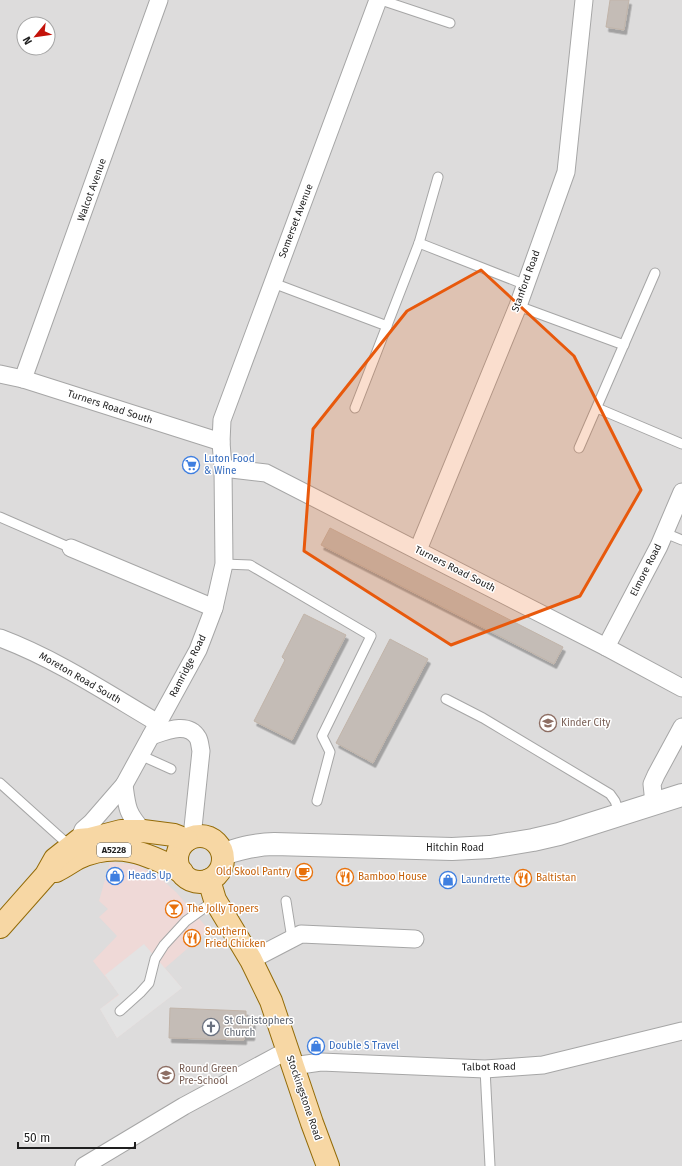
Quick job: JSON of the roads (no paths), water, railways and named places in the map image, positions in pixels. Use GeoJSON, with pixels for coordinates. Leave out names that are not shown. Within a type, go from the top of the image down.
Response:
{"type":"FeatureCollection","features":[{"type":"Feature","properties":{"kind":"main road","name":"A5228"},"geometry":{"type":"LineString","coordinates":[[0,927],[46,876],[55,859],[90,839],[121,831],[143,831],[174,835],[190,839]]}},
{"type":"Feature","properties":{"kind":"main road"},"geometry":{"type":"LineString","coordinates":[[200,836],[211,838],[218,844],[223,854],[223,863],[220,870],[214,877],[212,890],[200,882],[192,880],[182,872],[178,862],[178,854],[181,847],[190,839],[200,836]]}},
{"type":"Feature","properties":{"kind":"main road","name":"A5228"},"geometry":{"type":"LineString","coordinates":[[76,848],[103,850],[119,849],[137,852],[157,859],[182,872]]}},
{"type":"Feature","properties":{"kind":"main road","name":"Stockingstone Road"},"geometry":{"type":"LineString","coordinates":[[212,890],[251,960],[271,1001],[328,1166]]}},
{"type":"Feature","properties":{"kind":"street","name":"Walcot Avenue"},"geometry":{"type":"LineString","coordinates":[[23,380],[159,0]]}},
{"type":"Feature","properties":{"kind":"street","name":"Somerset Avenue"},"geometry":{"type":"LineString","coordinates":[[221,442],[222,420],[380,0]]}},
{"type":"Feature","properties":{"kind":"street","name":"Stanford Road"},"geometry":{"type":"LineString","coordinates":[[418,550],[518,306],[566,172],[584,0]]}},
{"type":"Feature","properties":{"kind":"street","name":"Turners Road South"},"geometry":{"type":"LineString","coordinates":[[0,374],[221,442]]}},
{"type":"Feature","properties":{"kind":"street","name":"Ramridge Road"},"geometry":{"type":"LineString","coordinates":[[76,848],[83,830],[91,823],[124,784],[198,650],[214,608],[224,564],[221,442]]}},
{"type":"Feature","properties":{"kind":"street","name":"Turners Road South"},"geometry":{"type":"LineString","coordinates":[[222,468],[266,473],[606,647],[682,688]]}},
{"type":"Feature","properties":{"kind":"street","name":"Elmore Road"},"geometry":{"type":"LineString","coordinates":[[606,647],[665,532],[682,492]]}},
{"type":"Feature","properties":{"kind":"street"},"geometry":{"type":"LineString","coordinates":[[71,548],[214,608]]}},
{"type":"Feature","properties":{"kind":"street","name":"Moreton Road South"},"geometry":{"type":"LineString","coordinates":[[0,638],[32,651],[82,678],[154,730]]}},
{"type":"Feature","properties":{"kind":"street"},"geometry":{"type":"LineString","coordinates":[[654,803],[652,784],[682,727]]}},
{"type":"Feature","properties":{"kind":"street"},"geometry":{"type":"LineString","coordinates":[[154,730],[180,728],[192,731],[198,739],[201,751],[190,839]]}},
{"type":"Feature","properties":{"kind":"street"},"geometry":{"type":"LineString","coordinates":[[124,784],[128,811],[132,819],[143,831]]}},
{"type":"Feature","properties":{"kind":"street","name":"Hitchin Road"},"geometry":{"type":"LineString","coordinates":[[223,854],[262,844],[444,848],[490,847],[559,834],[682,795]]}},
{"type":"Feature","properties":{"kind":"street"},"geometry":{"type":"LineString","coordinates":[[251,960],[301,934],[415,939]]}},
{"type":"Feature","properties":{"kind":"street","name":"Talbot Road"},"geometry":{"type":"LineString","coordinates":[[84,1166],[184,1106],[291,1058],[320,1062],[485,1069],[543,1065],[681,1036]]}},
{"type":"Feature","properties":{"kind":"lane"},"geometry":{"type":"LineString","coordinates":[[380,0],[450,23]]}},
{"type":"Feature","properties":{"kind":"lane"},"geometry":{"type":"LineString","coordinates":[[355,408],[419,243],[438,177]]}},
{"type":"Feature","properties":{"kind":"lane"},"geometry":{"type":"LineString","coordinates":[[419,243],[526,285]]}},
{"type":"Feature","properties":{"kind":"lane"},"geometry":{"type":"LineString","coordinates":[[579,448],[655,274]]}},
{"type":"Feature","properties":{"kind":"lane"},"geometry":{"type":"LineString","coordinates":[[273,283],[387,326]]}},
{"type":"Feature","properties":{"kind":"lane"},"geometry":{"type":"LineString","coordinates":[[518,306],[624,345]]}},
{"type":"Feature","properties":{"kind":"lane"},"geometry":{"type":"LineString","coordinates":[[597,408],[682,444]]}},
{"type":"Feature","properties":{"kind":"lane"},"geometry":{"type":"LineString","coordinates":[[0,516],[71,548]]}},
{"type":"Feature","properties":{"kind":"lane"},"geometry":{"type":"LineString","coordinates":[[665,532],[682,540]]}},
{"type":"Feature","properties":{"kind":"lane"},"geometry":{"type":"LineString","coordinates":[[224,564],[250,565],[371,636],[322,736],[330,752],[318,801]]}},
{"type":"Feature","properties":{"kind":"lane"},"geometry":{"type":"LineString","coordinates":[[446,699],[482,718],[610,794],[620,814]]}},
{"type":"Feature","properties":{"kind":"lane"},"geometry":{"type":"LineString","coordinates":[[140,755],[171,769]]}},
{"type":"Feature","properties":{"kind":"lane"},"geometry":{"type":"LineString","coordinates":[[0,783],[76,848]]}},
{"type":"Feature","properties":{"kind":"lane"},"geometry":{"type":"LineString","coordinates":[[120,1011],[149,983],[155,959],[164,945],[212,890]]}},
{"type":"Feature","properties":{"kind":"lane"},"geometry":{"type":"LineString","coordinates":[[286,901],[292,939]]}},
{"type":"Feature","properties":{"kind":"lane"},"geometry":{"type":"LineString","coordinates":[[485,1069],[490,1166]]}},
{"type":"Feature","properties":{"kind":"place","name":"Luton Food & Wine"},"geometry":{"type":"Point","coordinates":[191,465]}},
{"type":"Feature","properties":{"kind":"place","name":"Kinder City"},"geometry":{"type":"Point","coordinates":[548,723]}},
{"type":"Feature","properties":{"kind":"place","name":"Old Skool Pantry"},"geometry":{"type":"Point","coordinates":[304,872]}},
{"type":"Feature","properties":{"kind":"place","name":"Heads Up"},"geometry":{"type":"Point","coordinates":[115,876]}},
{"type":"Feature","properties":{"kind":"place","name":"Bamboo House"},"geometry":{"type":"Point","coordinates":[345,877]}},
{"type":"Feature","properties":{"kind":"place","name":"Baltistan"},"geometry":{"type":"Point","coordinates":[523,878]}},
{"type":"Feature","properties":{"kind":"place","name":"Laundrette"},"geometry":{"type":"Point","coordinates":[448,880]}},
{"type":"Feature","properties":{"kind":"place","name":"The Jolly Topers"},"geometry":{"type":"Point","coordinates":[174,909]}},
{"type":"Feature","properties":{"kind":"place","name":"Southern Fried Chicken"},"geometry":{"type":"Point","coordinates":[192,938]}},
{"type":"Feature","properties":{"kind":"place","name":"St Christophers Church"},"geometry":{"type":"Point","coordinates":[211,1027]}},
{"type":"Feature","properties":{"kind":"place","name":"Double S Travel"},"geometry":{"type":"Point","coordinates":[316,1046]}},
{"type":"Feature","properties":{"kind":"place","name":"Round Green Pre-School"},"geometry":{"type":"Point","coordinates":[166,1075]}}]}
